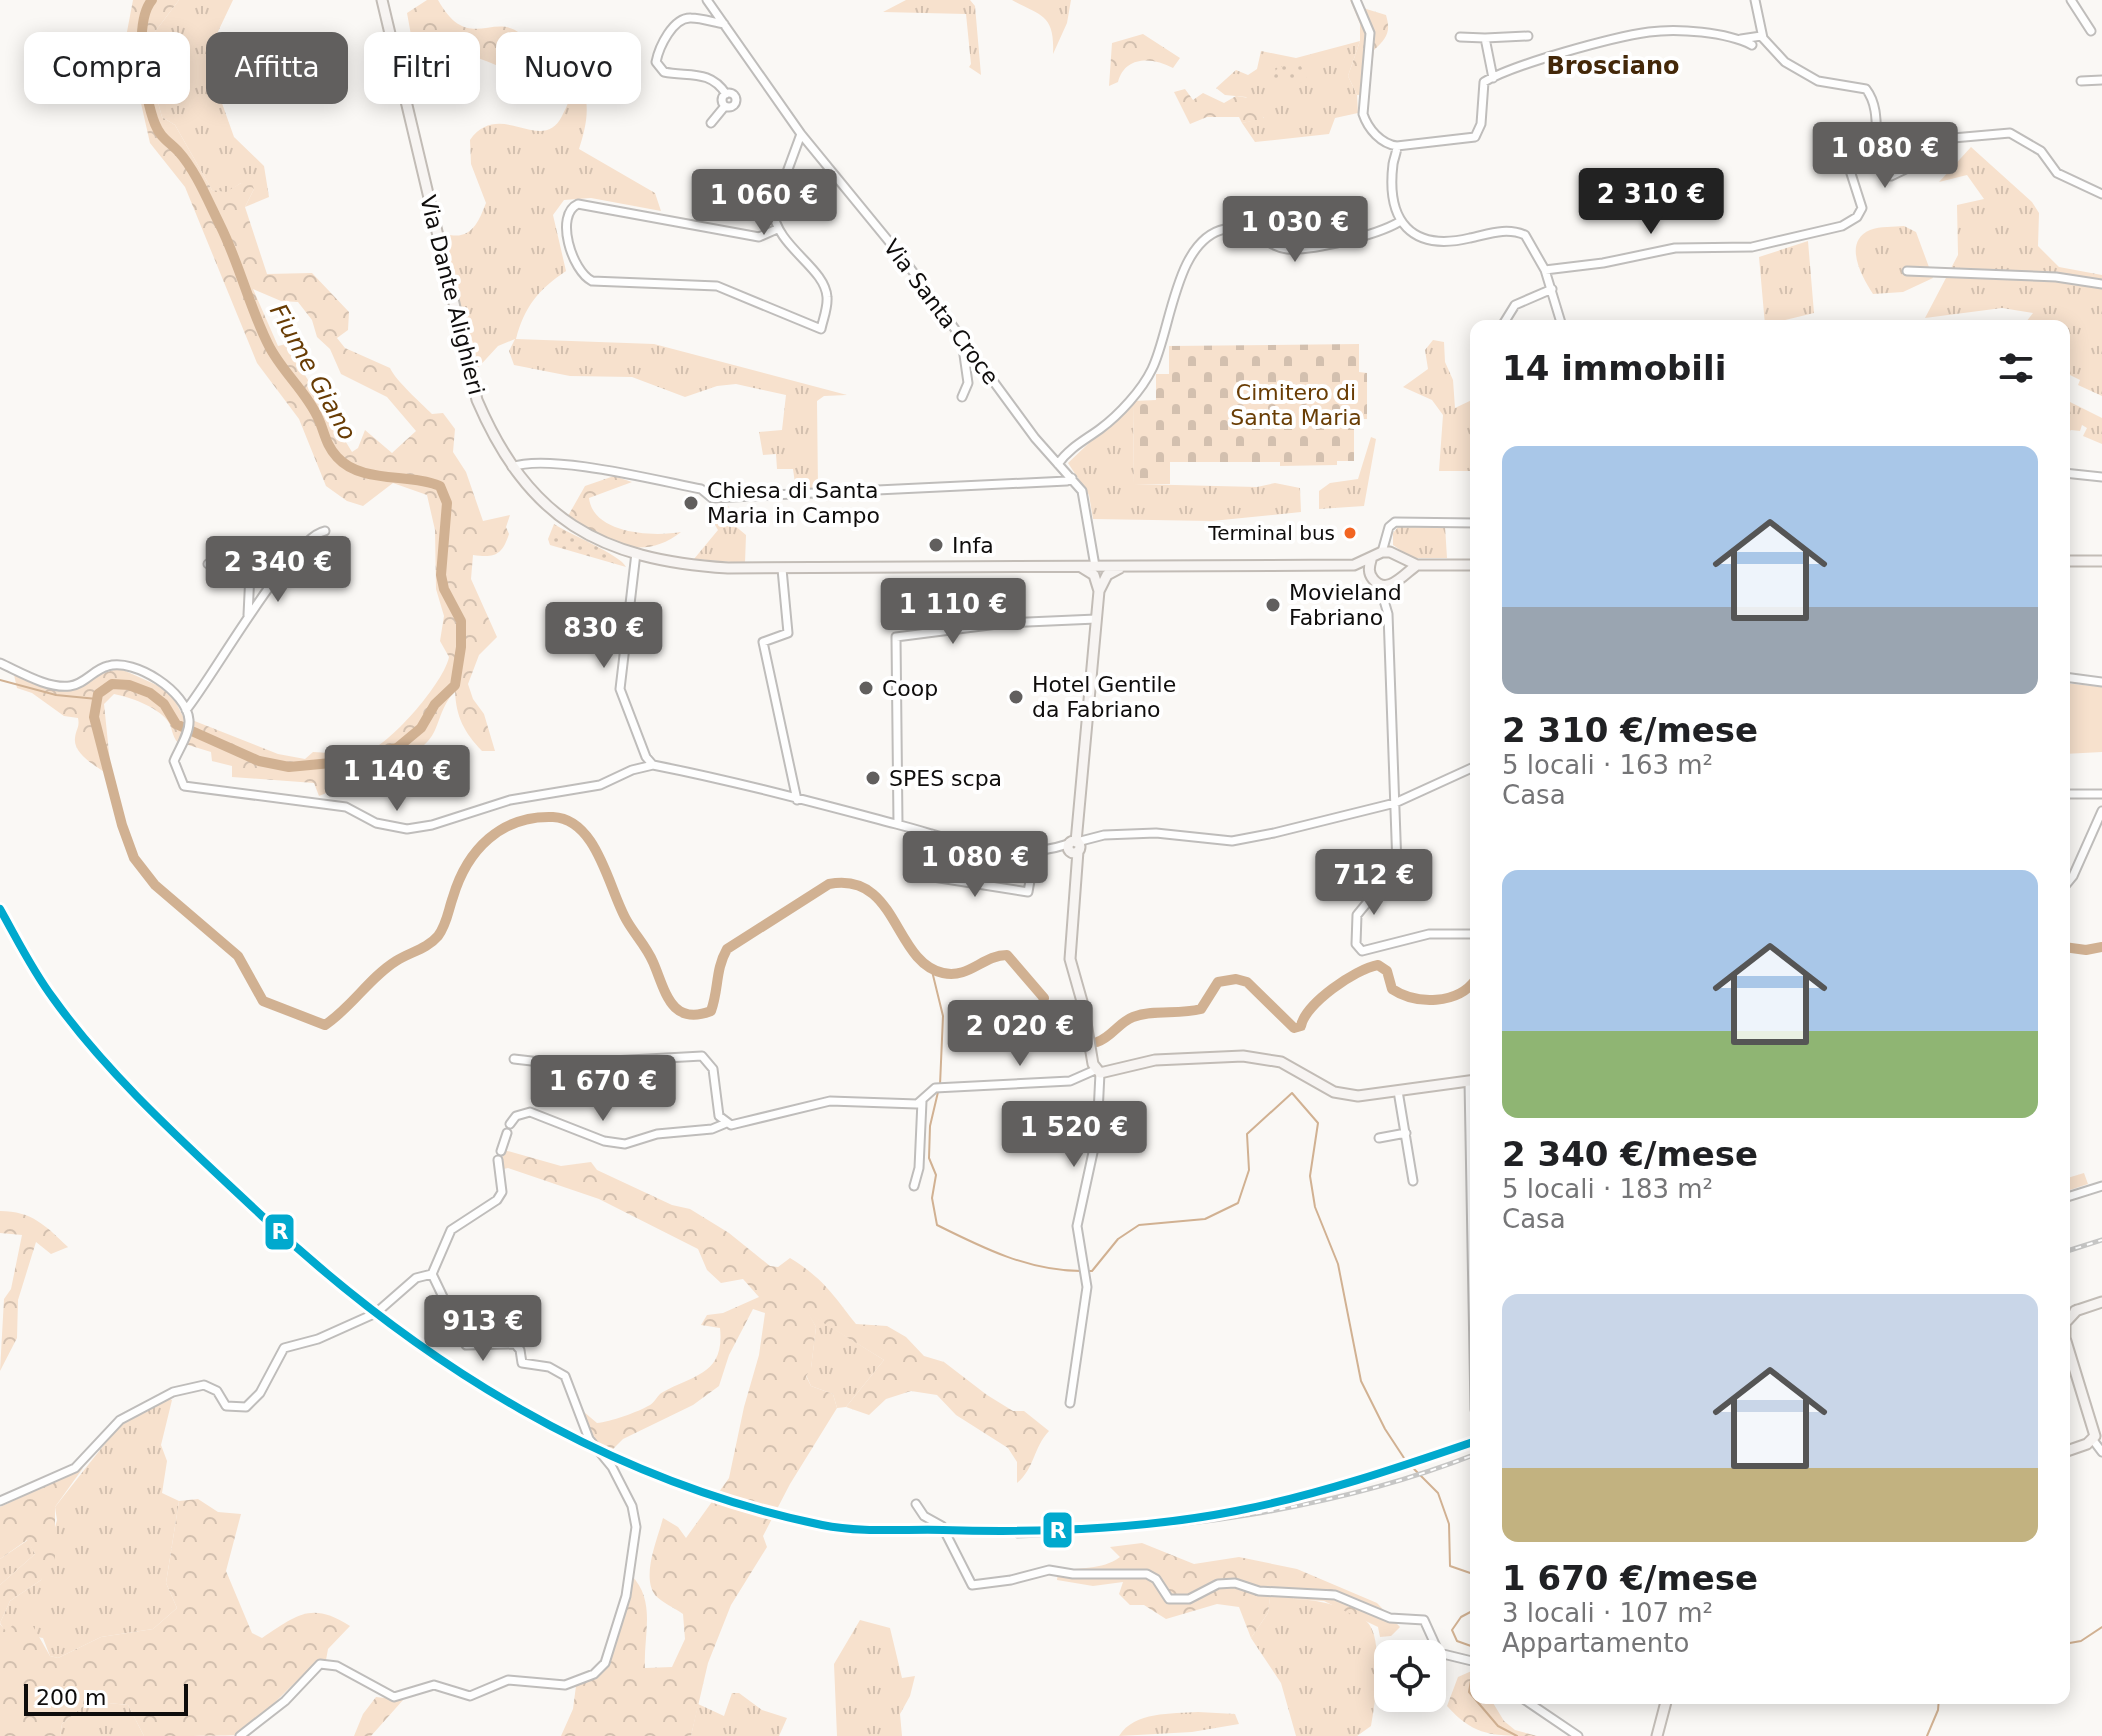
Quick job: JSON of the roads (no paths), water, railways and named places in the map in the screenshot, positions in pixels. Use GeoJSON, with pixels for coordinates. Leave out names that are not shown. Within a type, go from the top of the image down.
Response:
{"type":"FeatureCollection","features":[{"type":"Feature","properties":{"kind":"main road","name":"Via Dante Alighieri"},"geometry":{"type":"LineString","coordinates":[[382,0],[477,400],[493,439],[536,498],[582,532],[636,553],[698,566],[782,569],[1080,566],[1100,571],[1123,567],[1354,565],[1386,552]]}},
{"type":"Feature","properties":{"kind":"main road"},"geometry":{"type":"LineString","coordinates":[[1386,552],[1417,565],[1470,565]]}},
{"type":"Feature","properties":{"kind":"main road"},"geometry":{"type":"LineString","coordinates":[[1369,573],[1371,560]]}},
{"type":"Feature","properties":{"kind":"main road"},"geometry":{"type":"LineString","coordinates":[[1401,560],[1402,575]]}},
{"type":"Feature","properties":{"kind":"main road"},"geometry":{"type":"LineString","coordinates":[[2070,561],[2102,561]]}},
{"type":"Feature","properties":{"kind":"main road","name":"Via Dante Alighieri"},"geometry":{"type":"LineString","coordinates":[[1354,565],[1369,573],[1379,584]]}},
{"type":"Feature","properties":{"kind":"main road"},"geometry":{"type":"LineString","coordinates":[[1379,584],[1393,584],[1417,565]]}},
{"type":"Feature","properties":{"kind":"main road"},"geometry":{"type":"LineString","coordinates":[[1100,571],[1074,847],[1070,959],[1098,1071],[1155,1060],[1263,1056],[1297,1069],[1334,1092],[1370,1096],[1470,1080]]}},
{"type":"Feature","properties":{"kind":"main road"},"geometry":{"type":"LineString","coordinates":[[2070,1312],[2102,1302]]}},
{"type":"Feature","properties":{"kind":"main road"},"geometry":{"type":"LineString","coordinates":[[2070,1318],[2077,1310]]}},
{"type":"Feature","properties":{"kind":"main road"},"geometry":{"type":"LineString","coordinates":[[2070,1353],[2094,1425],[2093,1440],[2070,1450]]}},
{"type":"Feature","properties":{"kind":"main road"},"geometry":{"type":"LineString","coordinates":[[1657,1736],[1665,1704]]}},
{"type":"Feature","properties":{"kind":"street"},"geometry":{"type":"LineString","coordinates":[[1356,0],[1370,33],[1363,114],[1366,124],[1387,145],[1466,140],[1478,134],[1482,88],[1493,78],[1650,32],[1758,40],[1818,81],[1866,89],[1872,101],[1881,170],[1891,176],[1922,161]]}},
{"type":"Feature","properties":{"kind":"street"},"geometry":{"type":"LineString","coordinates":[[1755,0],[1761,27],[1758,40]]}},
{"type":"Feature","properties":{"kind":"street"},"geometry":{"type":"LineString","coordinates":[[2071,0],[2091,31]]}},
{"type":"Feature","properties":{"kind":"street","name":"Via Santa Croce"},"geometry":{"type":"LineString","coordinates":[[710,2],[807,142],[905,261],[961,338],[1072,478],[1085,499],[1100,571]]}},
{"type":"Feature","properties":{"kind":"street"},"geometry":{"type":"LineString","coordinates":[[711,123],[725,106],[722,100],[726,94],[710,78],[698,73],[664,72],[656,62],[667,36],[680,20],[689,17],[724,24]]}},
{"type":"Feature","properties":{"kind":"street"},"geometry":{"type":"LineString","coordinates":[[1460,37],[1528,36]]}},
{"type":"Feature","properties":{"kind":"street"},"geometry":{"type":"LineString","coordinates":[[1485,38],[1493,78]]}},
{"type":"Feature","properties":{"kind":"street"},"geometry":{"type":"LineString","coordinates":[[2081,81],[2102,80]]}},
{"type":"Feature","properties":{"kind":"street"},"geometry":{"type":"LineString","coordinates":[[1840,153],[1878,146],[1893,149],[1896,143],[2010,133],[2041,151],[2057,173],[2102,194]]}},
{"type":"Feature","properties":{"kind":"street"},"geometry":{"type":"LineString","coordinates":[[777,229],[759,237],[578,204],[569,210],[566,218],[575,263],[581,273],[592,281],[717,286],[821,329],[827,306],[826,291],[777,229],[773,210],[801,134]]}},
{"type":"Feature","properties":{"kind":"street"},"geometry":{"type":"LineString","coordinates":[[798,143],[807,142]]}},
{"type":"Feature","properties":{"kind":"street"},"geometry":{"type":"LineString","coordinates":[[1545,270],[1603,263],[1675,248],[1752,247],[1842,226],[1857,217],[1862,208],[1848,164],[1828,142]]}},
{"type":"Feature","properties":{"kind":"street"},"geometry":{"type":"LineString","coordinates":[[1387,145],[1387,154],[1393,162]]}},
{"type":"Feature","properties":{"kind":"street"},"geometry":{"type":"LineString","coordinates":[[1397,146],[1393,162],[1393,205],[1399,222],[1414,235],[1444,243],[1516,231],[1530,241],[1545,270],[1560,320]]}},
{"type":"Feature","properties":{"kind":"street"},"geometry":{"type":"LineString","coordinates":[[1058,464],[1071,449],[1110,421],[1147,379],[1184,271],[1202,241],[1226,229],[1254,231],[1288,249],[1365,234],[1399,222]]}},
{"type":"Feature","properties":{"kind":"street"},"geometry":{"type":"LineString","coordinates":[[1907,271],[2050,277],[2102,284]]}},
{"type":"Feature","properties":{"kind":"street"},"geometry":{"type":"LineString","coordinates":[[1506,320],[1515,305],[1552,289]]}},
{"type":"Feature","properties":{"kind":"street"},"geometry":{"type":"LineString","coordinates":[[961,338],[968,383],[962,397]]}},
{"type":"Feature","properties":{"kind":"street"},"geometry":{"type":"LineString","coordinates":[[512,467],[530,463],[612,472],[701,489],[712,498],[1058,482],[1072,478]]}},
{"type":"Feature","properties":{"kind":"street"},"geometry":{"type":"LineString","coordinates":[[2070,474],[2102,477]]}},
{"type":"Feature","properties":{"kind":"street"},"geometry":{"type":"LineString","coordinates":[[1386,552],[1389,527],[1395,522],[1470,523]]}},
{"type":"Feature","properties":{"kind":"street"},"geometry":{"type":"LineString","coordinates":[[186,710],[247,617],[313,534],[325,531]]}},
{"type":"Feature","properties":{"kind":"street"},"geometry":{"type":"LineString","coordinates":[[283,573],[298,573],[314,555],[304,547]]}},
{"type":"Feature","properties":{"kind":"street"},"geometry":{"type":"LineString","coordinates":[[636,553],[620,689],[646,757],[653,765]]}},
{"type":"Feature","properties":{"kind":"street"},"geometry":{"type":"LineString","coordinates":[[208,564],[235,566],[250,573],[251,598],[247,617]]}},
{"type":"Feature","properties":{"kind":"street"},"geometry":{"type":"LineString","coordinates":[[782,569],[788,633],[763,642],[797,800]]}},
{"type":"Feature","properties":{"kind":"street"},"geometry":{"type":"LineString","coordinates":[[1379,584],[1386,600],[1393,786],[1391,804],[1397,866],[1357,915],[1354,933],[1358,950],[1376,949],[1445,932],[1470,934]]}},
{"type":"Feature","properties":{"kind":"street"},"geometry":{"type":"LineString","coordinates":[[1386,600],[1393,584]]}},
{"type":"Feature","properties":{"kind":"street"},"geometry":{"type":"LineString","coordinates":[[898,824],[896,637],[1005,623],[1096,619]]}},
{"type":"Feature","properties":{"kind":"street"},"geometry":{"type":"LineString","coordinates":[[0,663],[38,679],[71,686],[101,668],[120,665],[172,689],[186,710],[189,726],[174,761],[184,786],[346,807],[376,823],[407,829],[432,825],[510,800],[600,785],[632,770],[653,765],[898,824],[984,849],[1035,852],[1074,847],[1095,837]]}},
{"type":"Feature","properties":{"kind":"street"},"geometry":{"type":"LineString","coordinates":[[2070,678],[2102,682]]}},
{"type":"Feature","properties":{"kind":"street"},"geometry":{"type":"LineString","coordinates":[[632,770],[646,757]]}},
{"type":"Feature","properties":{"kind":"street"},"geometry":{"type":"LineString","coordinates":[[1076,825],[1082,834],[1095,837],[1156,833],[1232,841],[1391,804],[1470,769]]}},
{"type":"Feature","properties":{"kind":"street"},"geometry":{"type":"LineString","coordinates":[[2070,794],[2102,794]]}},
{"type":"Feature","properties":{"kind":"street"},"geometry":{"type":"LineString","coordinates":[[2070,877],[2084,855],[2102,811]]}},
{"type":"Feature","properties":{"kind":"street"},"geometry":{"type":"LineString","coordinates":[[932,834],[927,876],[1028,892],[1035,852]]}},
{"type":"Feature","properties":{"kind":"street"},"geometry":{"type":"LineString","coordinates":[[514,1059],[558,1064],[702,1056],[711,1062],[719,1116],[724,1124]]}},
{"type":"Feature","properties":{"kind":"street"},"geometry":{"type":"LineString","coordinates":[[510,1124],[516,1116],[530,1112],[604,1141],[625,1144],[657,1134],[712,1129],[830,1101],[894,1105],[922,1101],[935,1088],[1070,1081],[1098,1071],[1097,1134],[1077,1226],[1087,1281],[1070,1403]]}},
{"type":"Feature","properties":{"kind":"street"},"geometry":{"type":"LineString","coordinates":[[1398,1091],[1413,1181]]}},
{"type":"Feature","properties":{"kind":"street"},"geometry":{"type":"LineString","coordinates":[[914,1186],[919,1168],[922,1101]]}},
{"type":"Feature","properties":{"kind":"street"},"geometry":{"type":"LineString","coordinates":[[501,1151],[507,1133]]}},
{"type":"Feature","properties":{"kind":"street"},"geometry":{"type":"LineString","coordinates":[[1379,1138],[1406,1133]]}},
{"type":"Feature","properties":{"kind":"street"},"geometry":{"type":"LineString","coordinates":[[240,1736],[285,1701],[320,1664],[337,1666],[394,1697],[434,1685],[470,1696],[508,1680],[565,1685],[594,1674],[605,1663],[626,1596],[636,1527],[628,1496],[612,1467],[589,1439],[565,1376],[549,1367],[522,1363],[520,1350],[515,1344],[466,1345],[432,1274],[451,1230],[497,1200],[502,1192],[498,1160]]}},
{"type":"Feature","properties":{"kind":"street"},"geometry":{"type":"LineString","coordinates":[[2070,1196],[2102,1186]]}},
{"type":"Feature","properties":{"kind":"street"},"geometry":{"type":"LineString","coordinates":[[0,1501],[75,1468],[120,1420],[173,1392],[204,1385],[217,1391],[226,1406],[246,1407],[260,1393],[284,1348],[318,1339],[376,1313],[416,1278],[432,1274]]}},
{"type":"Feature","properties":{"kind":"street"},"geometry":{"type":"LineString","coordinates":[[2093,1440],[2102,1452]]}},
{"type":"Feature","properties":{"kind":"street"},"geometry":{"type":"LineString","coordinates":[[916,1504],[924,1516],[942,1526],[965,1578],[972,1585],[1011,1580],[1049,1570],[1073,1574],[1147,1574],[1156,1579],[1169,1599],[1180,1601],[1228,1583],[1259,1591],[1335,1595],[1390,1618],[1424,1620],[1439,1653],[1470,1660]]}},
{"type":"Feature","properties":{"kind":"street"},"geometry":{"type":"LineString","coordinates":[[1531,1704],[1578,1736]]}},
{"type":"Feature","properties":{"kind":"waterway","name":"Fiume Giano"},"geometry":{"type":"LineString","coordinates":[[152,0],[143,25],[142,60],[147,96],[157,128],[196,177],[227,239],[268,344],[314,410],[333,453],[359,471],[440,486],[447,503],[441,575],[444,589],[461,621],[461,647],[455,685],[435,704],[421,728],[397,748],[331,763],[289,767],[259,761],[176,724],[164,704],[150,693],[129,685],[112,684],[98,694],[94,717],[122,825],[134,858],[155,885],[238,956],[263,1001],[325,1025],[386,968],[438,936],[467,864],[489,839],[517,822],[553,817],[568,821],[581,830],[591,843],[620,908],[650,956],[666,994],[671,1003],[686,1014],[711,1011],[727,949],[829,884],[852,884],[869,891],[882,904],[914,953],[927,965],[943,973],[961,973],[1007,955],[1044,998],[1042,1010],[1049,1029],[1064,1041],[1074,1043],[1102,1040],[1128,1019],[1141,1015],[1201,1009],[1218,982],[1236,979],[1247,982],[1294,1028],[1301,1026],[1311,1008],[1332,989],[1357,973],[1378,965],[1387,971],[1392,989],[1413,998],[1448,998],[1470,986]]}},
{"type":"Feature","properties":{"kind":"waterway"},"geometry":{"type":"LineString","coordinates":[[0,680],[56,695],[97,699]]}},
{"type":"Feature","properties":{"kind":"waterway","name":"Fiume Giano"},"geometry":{"type":"LineString","coordinates":[[2070,948],[2086,950],[2102,947]]}},
{"type":"Feature","properties":{"kind":"waterway"},"geometry":{"type":"LineString","coordinates":[[931,967],[943,1016],[940,1085]]}},
{"type":"Feature","properties":{"kind":"waterway"},"geometry":{"type":"LineString","coordinates":[[938,1092],[930,1126],[929,1158],[936,1175],[932,1198],[937,1225],[1025,1263],[1081,1271]]}},
{"type":"Feature","properties":{"kind":"waterway"},"geometry":{"type":"LineString","coordinates":[[1087,1271],[1092,1271],[1118,1239],[1139,1225],[1205,1219],[1238,1203],[1249,1170],[1247,1134],[1292,1093],[1318,1123],[1310,1176],[1315,1207],[1338,1264],[1361,1381],[1385,1429],[1406,1461],[1438,1493],[1449,1524],[1450,1566],[1470,1573]]}},
{"type":"Feature","properties":{"kind":"waterway"},"geometry":{"type":"LineString","coordinates":[[1470,1612],[1461,1617],[1452,1630],[1457,1641],[1470,1646]]}},
{"type":"Feature","properties":{"kind":"waterway"},"geometry":{"type":"LineString","coordinates":[[2070,1643],[2081,1641],[2102,1627]]}},
{"type":"Feature","properties":{"kind":"waterway"},"geometry":{"type":"LineString","coordinates":[[1470,1686],[1470,1693]]}},
{"type":"Feature","properties":{"kind":"waterway"},"geometry":{"type":"LineString","coordinates":[[1479,1704],[1498,1726],[1517,1736]]}},
{"type":"Feature","properties":{"kind":"waterway"},"geometry":{"type":"LineString","coordinates":[[1927,1736],[1938,1704]]}},
{"type":"Feature","properties":{"kind":"railway"},"geometry":{"type":"LineString","coordinates":[[2070,1250],[2102,1240]]}},
{"type":"Feature","properties":{"kind":"railway"},"geometry":{"type":"LineString","coordinates":[[1017,1536],[1192,1523],[1308,1504],[1421,1474],[1470,1456]]}},
{"type":"Feature","properties":{"kind":"place","name":"Chiesa di Santa Maria in Campo"},"geometry":{"type":"Point","coordinates":[691,503]}},
{"type":"Feature","properties":{"kind":"place","name":"Terminal bus"},"geometry":{"type":"Point","coordinates":[1350,533]}},
{"type":"Feature","properties":{"kind":"place","name":"Infa"},"geometry":{"type":"Point","coordinates":[936,545]}},
{"type":"Feature","properties":{"kind":"place","name":"Movieland Fabriano"},"geometry":{"type":"Point","coordinates":[1273,605]}},
{"type":"Feature","properties":{"kind":"place","name":"Coop"},"geometry":{"type":"Point","coordinates":[866,688]}},
{"type":"Feature","properties":{"kind":"place","name":"Hotel Gentile da Fabriano"},"geometry":{"type":"Point","coordinates":[1016,697]}},
{"type":"Feature","properties":{"kind":"place","name":"SPES scpa"},"geometry":{"type":"Point","coordinates":[873,778]}},
{"type":"Feature","properties":{"kind":"district","name":"Brosciano"},"geometry":{"type":"Point","coordinates":[1613,66]}},
{"type":"Feature","properties":{"kind":"park label","name":"Cimitero di Santa Maria"},"geometry":{"type":"Point","coordinates":[1296,404]}}]}
